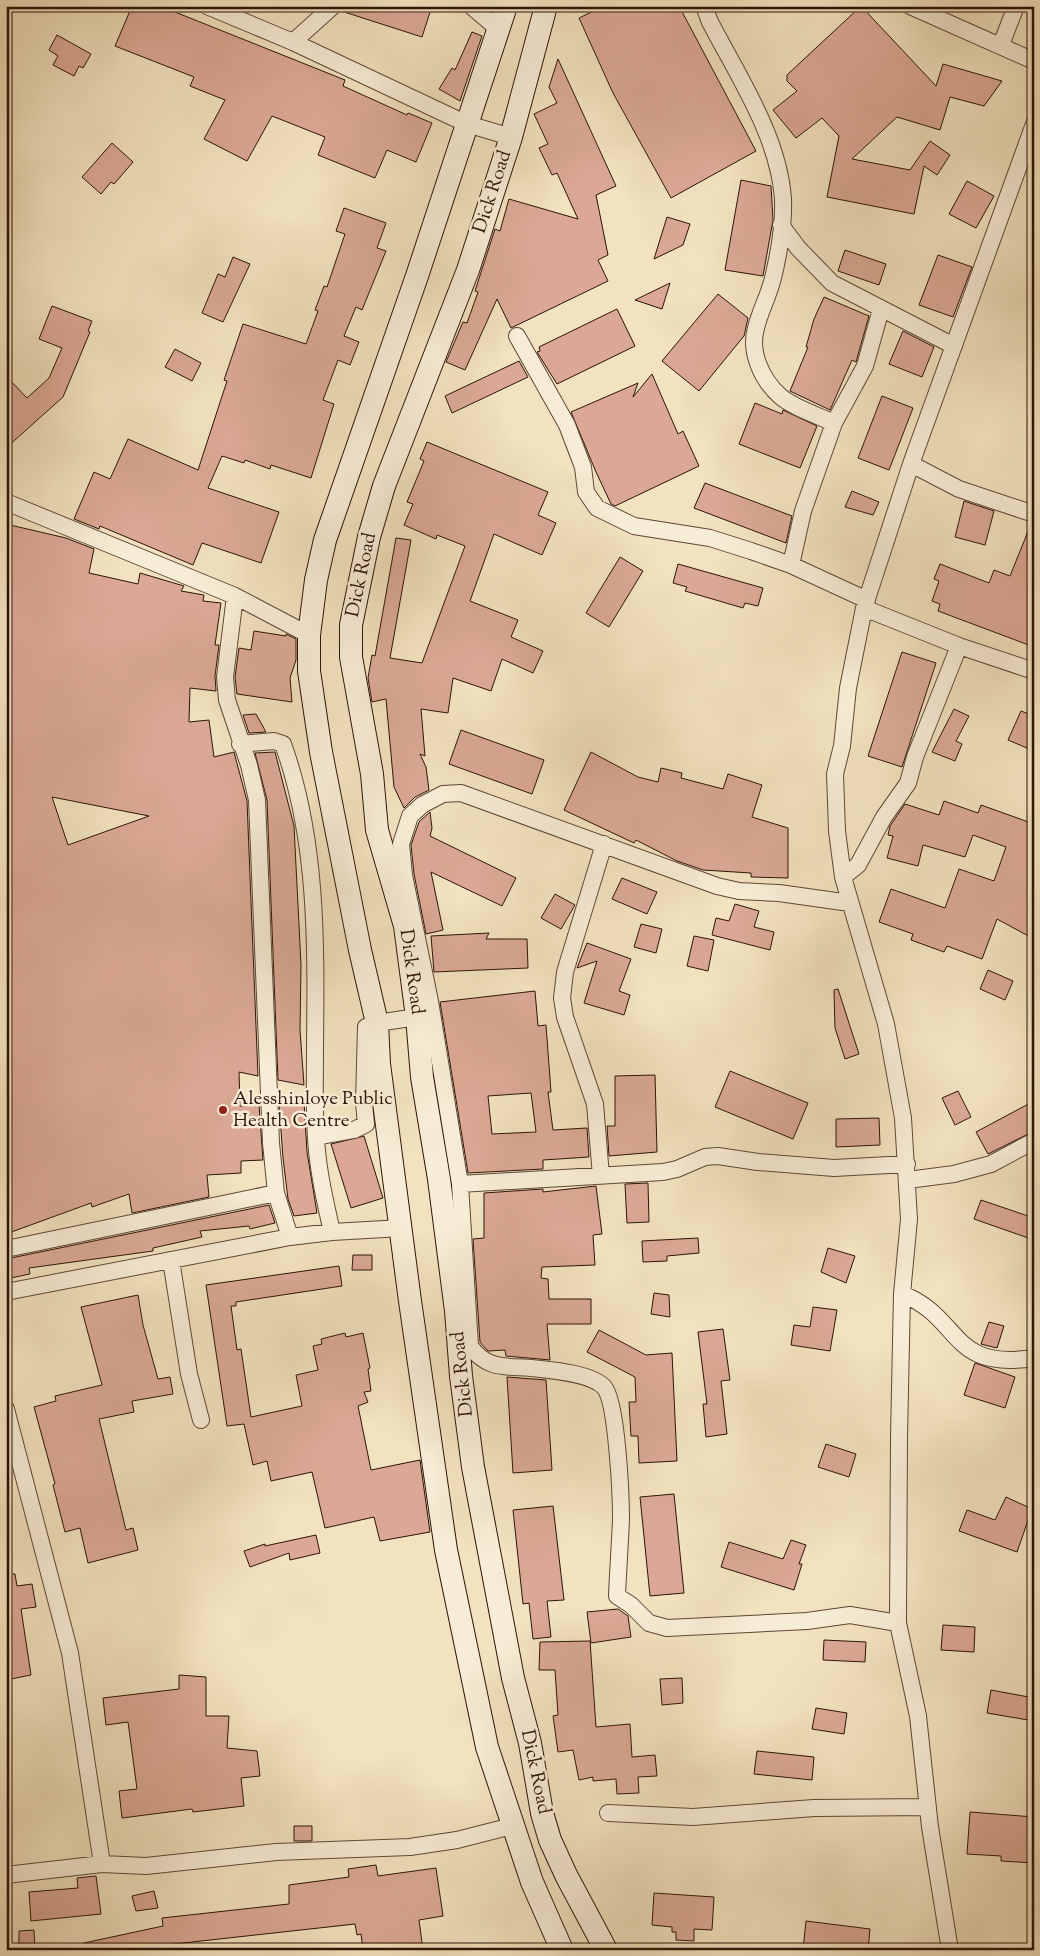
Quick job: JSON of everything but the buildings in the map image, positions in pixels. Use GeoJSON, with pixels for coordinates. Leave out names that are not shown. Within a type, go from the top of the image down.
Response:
{"type":"FeatureCollection","features":[{"type":"Feature","properties":{"kind":"main road","name":"Dick Road"},"geometry":{"type":"LineString","coordinates":[[506,6],[417,276],[325,540],[316,580],[309,635],[309,671],[321,752],[360,950],[378,1023],[379,1064],[402,1228],[410,1301],[454,1594],[487,1747],[512,1826],[548,1922],[562,1950]]}},
{"type":"Feature","properties":{"kind":"main road","name":"Dick Road"},"geometry":{"type":"LineString","coordinates":[[546,6],[511,137],[468,270],[384,486],[369,537],[351,625],[351,657],[372,774],[377,830],[405,926],[417,1017],[422,1077],[439,1179],[473,1467],[513,1678],[530,1743],[542,1813],[550,1840],[566,1875],[606,1950]]}},
{"type":"Feature","properties":{"kind":"street"},"geometry":{"type":"LineString","coordinates":[[207,6],[293,42],[467,124],[511,137]]}},
{"type":"Feature","properties":{"kind":"street"},"geometry":{"type":"LineString","coordinates":[[293,42],[333,6]]}},
{"type":"Feature","properties":{"kind":"street"},"geometry":{"type":"LineString","coordinates":[[470,6],[498,29]]}},
{"type":"Feature","properties":{"kind":"street"},"geometry":{"type":"LineString","coordinates":[[704,6],[710,22],[768,134],[783,199],[773,279],[755,330],[754,346],[759,367],[769,384],[781,397],[834,423]]}},
{"type":"Feature","properties":{"kind":"street"},"geometry":{"type":"LineString","coordinates":[[910,6],[1034,61]]}},
{"type":"Feature","properties":{"kind":"street"},"geometry":{"type":"LineString","coordinates":[[1001,45],[1016,6]]}},
{"type":"Feature","properties":{"kind":"street"},"geometry":{"type":"LineString","coordinates":[[950,1950],[928,1807],[918,1716],[898,1623],[898,1436],[902,1294],[909,1219],[908,1172],[903,1118],[886,1024],[843,878],[836,831],[835,774],[842,746],[848,688],[865,604],[911,464],[1034,124]]}},
{"type":"Feature","properties":{"kind":"street"},"geometry":{"type":"LineString","coordinates":[[781,225],[798,248],[832,283],[954,346]]}},
{"type":"Feature","properties":{"kind":"street"},"geometry":{"type":"LineString","coordinates":[[791,565],[803,511],[834,423],[865,366],[882,309]]}},
{"type":"Feature","properties":{"kind":"street"},"geometry":{"type":"LineString","coordinates":[[517,336],[567,426],[583,467],[586,492],[597,508],[634,526],[710,538],[791,565],[865,604],[959,646],[1034,671]]}},
{"type":"Feature","properties":{"kind":"street"},"geometry":{"type":"LineString","coordinates":[[911,464],[959,489],[1034,514]]}},
{"type":"Feature","properties":{"kind":"street"},"geometry":{"type":"LineString","coordinates":[[6,502],[235,596],[309,635]]}},
{"type":"Feature","properties":{"kind":"street"},"geometry":{"type":"LineString","coordinates":[[235,596],[225,677],[227,700],[257,800],[271,1143],[276,1194],[290,1237]]}},
{"type":"Feature","properties":{"kind":"street"},"geometry":{"type":"LineString","coordinates":[[843,878],[858,865],[884,817],[908,783],[915,757],[959,646]]}},
{"type":"Feature","properties":{"kind":"street"},"geometry":{"type":"LineString","coordinates":[[240,744],[274,741],[283,744],[301,803],[311,869],[316,990],[316,1137],[320,1176],[332,1232]]}},
{"type":"Feature","properties":{"kind":"street"},"geometry":{"type":"LineString","coordinates":[[850,903],[724,888],[461,793],[443,794],[422,805],[410,816],[401,844],[404,875],[430,1001],[460,1184],[470,1346],[479,1358],[494,1366],[551,1370],[595,1380],[609,1395],[615,1433],[621,1518],[617,1596],[631,1605],[649,1623],[667,1628],[807,1621],[850,1616],[898,1623]]}},
{"type":"Feature","properties":{"kind":"street"},"geometry":{"type":"LineString","coordinates":[[601,1176],[595,1104],[565,1017],[562,998],[565,972],[604,844]]}},
{"type":"Feature","properties":{"kind":"street"},"geometry":{"type":"LineString","coordinates":[[316,1137],[354,1130],[366,1124],[364,1103],[366,1027],[378,1023],[417,1017]]}},
{"type":"Feature","properties":{"kind":"street"},"geometry":{"type":"LineString","coordinates":[[460,1184],[663,1172],[677,1169],[705,1157],[718,1156],[758,1162],[834,1168],[954,1174],[991,1164],[1034,1140]]}},
{"type":"Feature","properties":{"kind":"street"},"geometry":{"type":"LineString","coordinates":[[6,1249],[276,1194]]}},
{"type":"Feature","properties":{"kind":"street"},"geometry":{"type":"LineString","coordinates":[[6,1292],[290,1237],[332,1232],[402,1228]]}},
{"type":"Feature","properties":{"kind":"street"},"geometry":{"type":"LineString","coordinates":[[170,1260],[189,1374],[201,1420]]}},
{"type":"Feature","properties":{"kind":"street"},"geometry":{"type":"LineString","coordinates":[[902,1294],[927,1306],[957,1341],[974,1353],[1012,1362],[1034,1358]]}},
{"type":"Feature","properties":{"kind":"street"},"geometry":{"type":"LineString","coordinates":[[6,1409],[70,1653],[102,1864]]}},
{"type":"Feature","properties":{"kind":"street"},"geometry":{"type":"LineString","coordinates":[[608,1814],[694,1817],[814,1808],[928,1807]]}},
{"type":"Feature","properties":{"kind":"street"},"geometry":{"type":"LineString","coordinates":[[6,1875],[102,1864],[146,1866],[276,1852],[410,1847],[457,1840],[512,1826]]}},
{"type":"Feature","properties":{"kind":"waterway"},"geometry":{"type":"LineString","coordinates":[[6,1475],[10,1474]]}},
{"type":"Feature","properties":{"kind":"place","name":"Alesshinloye Public Health Centre"},"geometry":{"type":"Point","coordinates":[223,1110]}}]}
